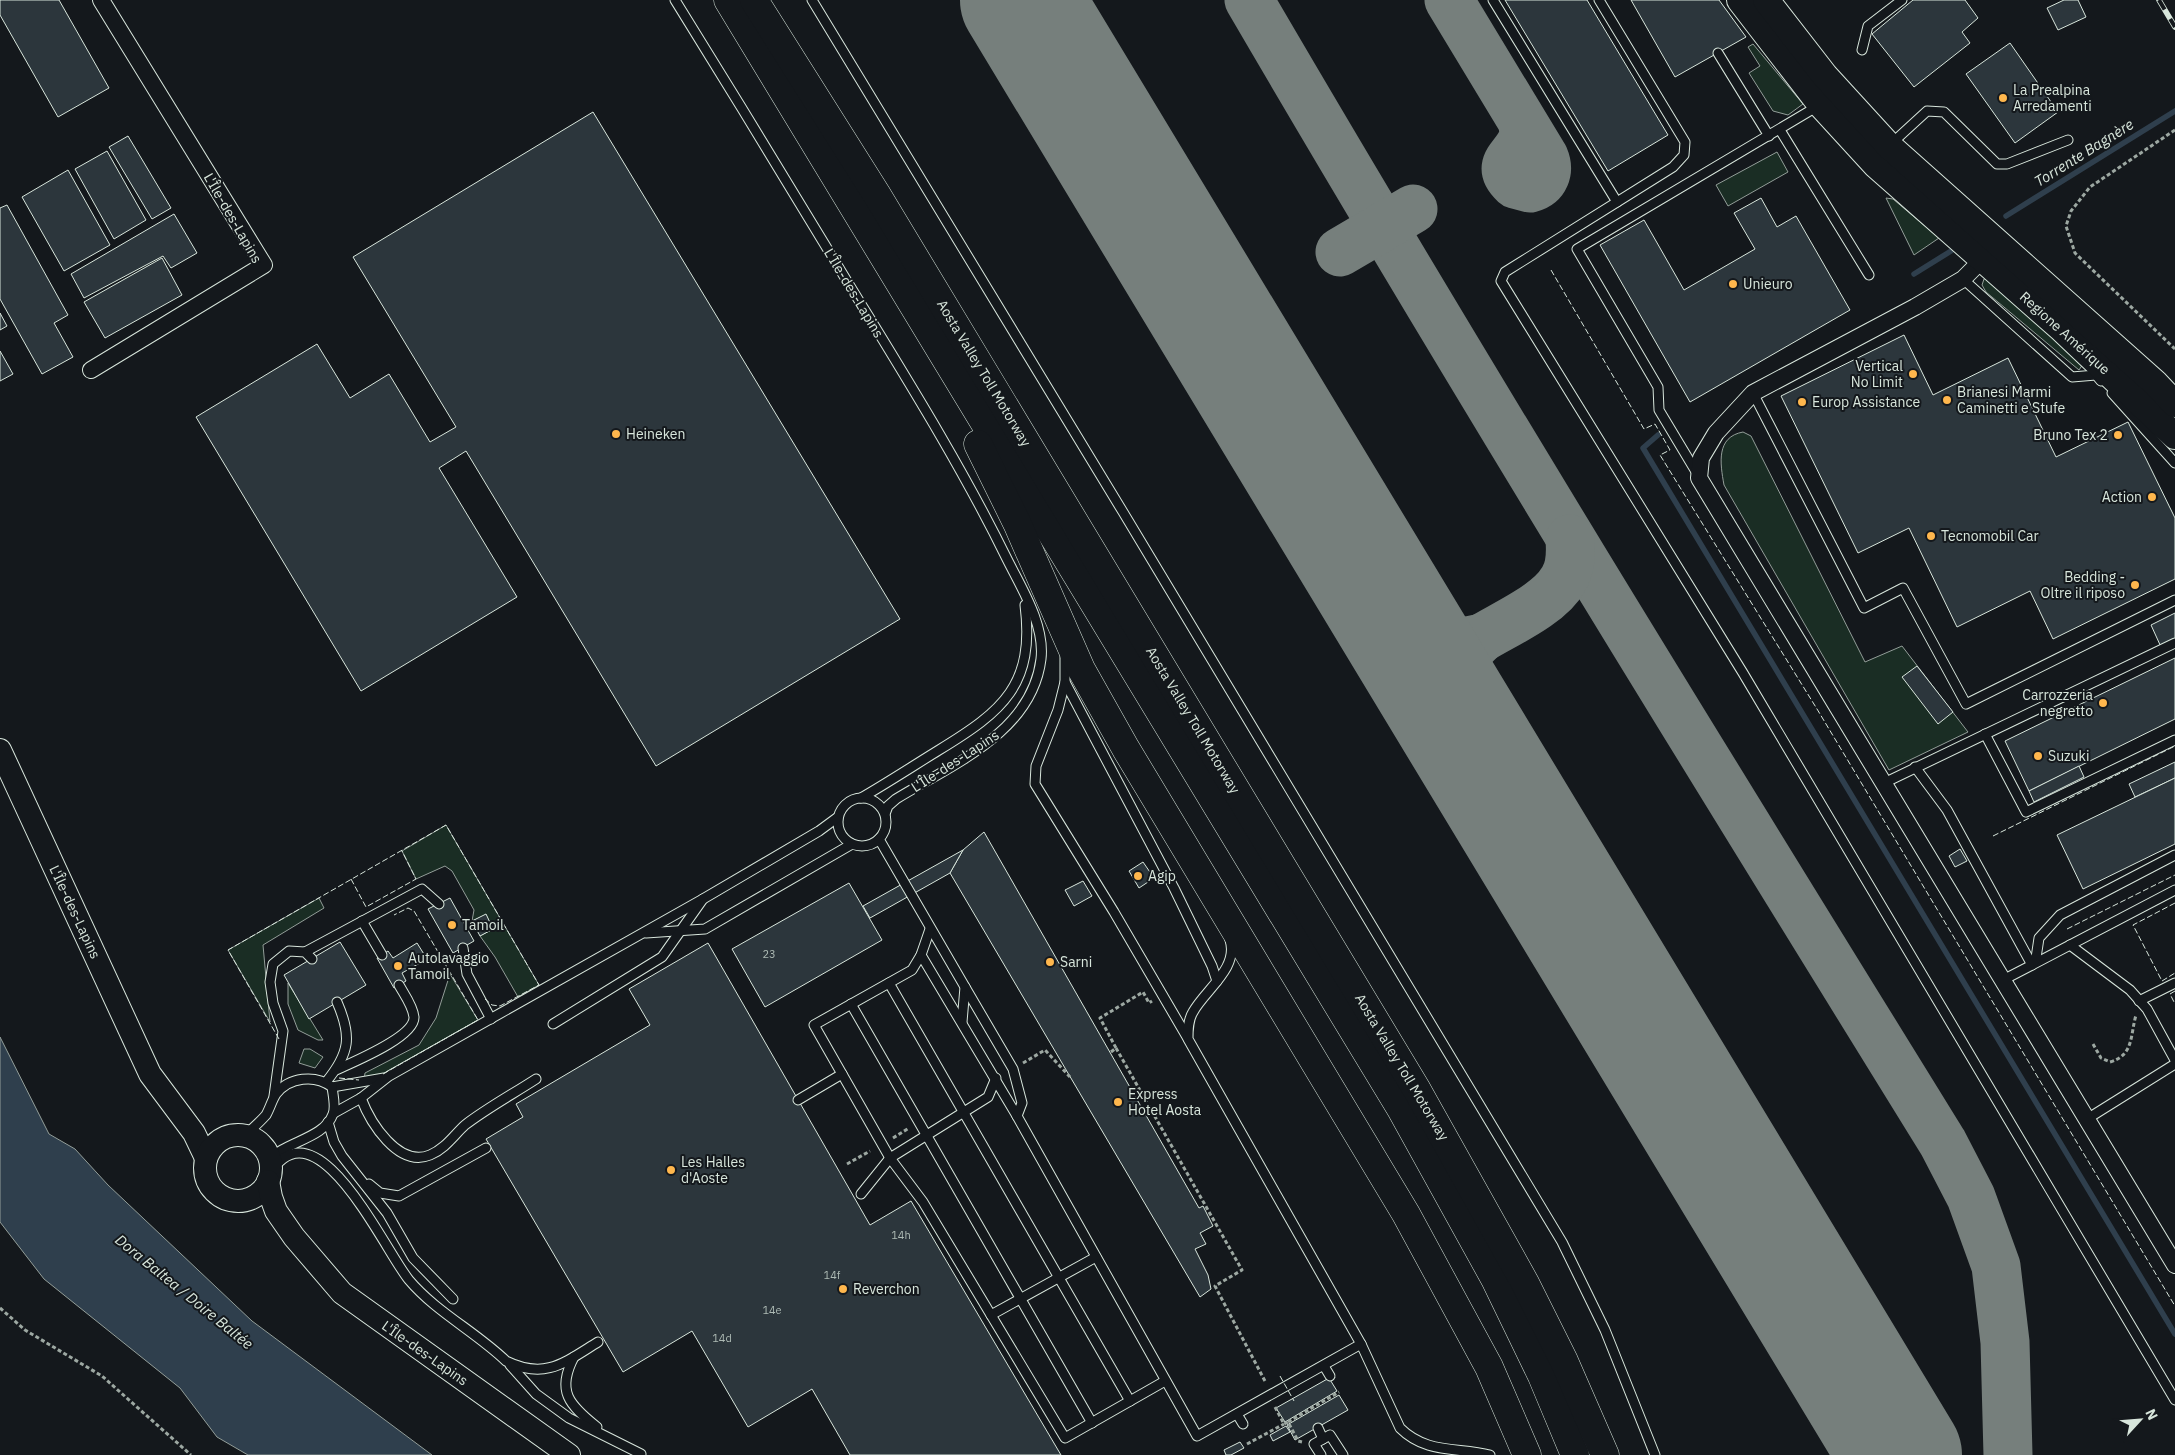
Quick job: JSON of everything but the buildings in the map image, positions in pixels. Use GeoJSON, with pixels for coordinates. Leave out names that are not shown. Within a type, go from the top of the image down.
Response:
{"type":"FeatureCollection","features":[{"type":"Feature","properties":{"kind":"highway","name":"Aosta Valley Toll Motorway"},"geometry":{"type":"LineString","coordinates":[[728,0],[1400,1108],[1495,1279],[1542,1376],[1575,1455]]}},
{"type":"Feature","properties":{"kind":"highway","name":"Aosta Valley Toll Motorway"},"geometry":{"type":"LineString","coordinates":[[754,0],[882,204],[1417,1090],[1525,1283],[1564,1362],[1605,1453]]}},
{"type":"Feature","properties":{"kind":"highway"},"geometry":{"type":"LineString","coordinates":[[839,182],[916,337],[996,477],[1065,636],[1126,749],[1406,1214],[1489,1368],[1527,1455]]}},
{"type":"Feature","properties":{"kind":"main road"},"geometry":{"type":"LineString","coordinates":[[1740,0],[1821,105],[1876,165],[1961,226]]}},
{"type":"Feature","properties":{"kind":"main road"},"geometry":{"type":"LineString","coordinates":[[1766,0],[1825,76],[1961,226]]}},
{"type":"Feature","properties":{"kind":"main road","name":"Regione Amérique"},"geometry":{"type":"LineString","coordinates":[[1961,226],[1982,260],[2127,389],[2175,436]]}},
{"type":"Feature","properties":{"kind":"main road","name":"Regione Amérique"},"geometry":{"type":"LineString","coordinates":[[1961,226],[2155,383],[2175,404]]}},
{"type":"Feature","properties":{"kind":"street","name":"L'Île-des-Lapins"},"geometry":{"type":"LineString","coordinates":[[91,370],[264,265],[100,0]]}},
{"type":"Feature","properties":{"kind":"street"},"geometry":{"type":"LineString","coordinates":[[1982,260],[1963,279],[1915,307],[1753,393],[1716,433],[1701,458],[1699,478],[2175,1265]]}},
{"type":"Feature","properties":{"kind":"street","name":"L'Île-des-Lapins"},"geometry":{"type":"LineString","coordinates":[[0,750],[150,1074],[194,1133],[206,1158],[206,1175],[211,1188],[225,1199],[242,1201],[268,1215],[294,1237]]}},
{"type":"Feature","properties":{"kind":"street","name":"L'Île-des-Lapins"},"geometry":{"type":"LineString","coordinates":[[150,1074],[186,1114],[233,1138],[260,1144],[269,1171],[270,1197],[276,1211],[294,1237],[342,1293],[360,1308],[569,1455]]}},
{"type":"Feature","properties":{"kind":"street"},"geometry":{"type":"LineString","coordinates":[[206,1158],[214,1146],[233,1138]]}},
{"type":"Feature","properties":{"kind":"street"},"geometry":{"type":"LineString","coordinates":[[242,1201],[258,1194],[269,1171]]}},
{"type":"Feature","properties":{"kind":"lane","name":"L'Île-des-Lapins"},"geometry":{"type":"LineString","coordinates":[[675,0],[951,452],[1023,592],[1040,637],[1041,658],[1037,676],[1018,714],[993,739],[896,799],[888,806],[885,814],[885,828],[878,839]]}},
{"type":"Feature","properties":{"kind":"lane"},"geometry":{"type":"LineString","coordinates":[[812,0],[1118,503],[1562,1242],[1605,1330],[1655,1455]]}},
{"type":"Feature","properties":{"kind":"lane"},"geometry":{"type":"LineString","coordinates":[[1493,0],[1617,202]]}},
{"type":"Feature","properties":{"kind":"lane"},"geometry":{"type":"LineString","coordinates":[[1599,0],[1685,142],[1684,155],[1673,167],[1505,272],[1501,281],[1748,682],[2175,1400]]}},
{"type":"Feature","properties":{"kind":"lane"},"geometry":{"type":"LineString","coordinates":[[1862,50],[1868,26],[1902,0]]}},
{"type":"Feature","properties":{"kind":"lane"},"geometry":{"type":"LineString","coordinates":[[1718,53],[1769,136]]}},
{"type":"Feature","properties":{"kind":"lane"},"geometry":{"type":"LineString","coordinates":[[1699,478],[1659,410],[1658,387],[1577,249],[1821,105]]}},
{"type":"Feature","properties":{"kind":"lane"},"geometry":{"type":"LineString","coordinates":[[1889,146],[1927,111],[1944,112],[1998,164],[2007,164],[2068,140]]}},
{"type":"Feature","properties":{"kind":"lane"},"geometry":{"type":"LineString","coordinates":[[1780,130],[1869,275]]}},
{"type":"Feature","properties":{"kind":"lane"},"geometry":{"type":"LineString","coordinates":[[1963,279],[2072,377],[2096,375],[2175,463]]}},
{"type":"Feature","properties":{"kind":"lane"},"geometry":{"type":"LineString","coordinates":[[1753,393],[1864,608],[1903,588],[1966,704],[2175,600]]}},
{"type":"Feature","properties":{"kind":"lane","name":"L'Île-des-Lapins"},"geometry":{"type":"LineString","coordinates":[[389,1076],[703,899],[819,831],[838,817],[846,804],[861,798],[977,726],[1011,693],[1019,678],[1027,645],[1028,628],[1023,592]]}},
{"type":"Feature","properties":{"kind":"lane"},"geometry":{"type":"LineString","coordinates":[[1065,636],[1065,682],[1058,710],[1036,766],[1035,784],[1039,795],[1114,912],[1188,1039],[1361,1344],[1400,1428],[1411,1439],[1425,1446],[1490,1455]]}},
{"type":"Feature","properties":{"kind":"lane"},"geometry":{"type":"LineString","coordinates":[[1884,783],[2175,644]]}},
{"type":"Feature","properties":{"kind":"lane"},"geometry":{"type":"LineString","coordinates":[[1065,682],[1174,888],[1212,966],[1217,981]]}},
{"type":"Feature","properties":{"kind":"lane"},"geometry":{"type":"LineString","coordinates":[[1985,734],[2026,812],[2175,740]]}},
{"type":"Feature","properties":{"kind":"lane"},"geometry":{"type":"LineString","coordinates":[[1915,767],[1947,810],[2032,965]]}},
{"type":"Feature","properties":{"kind":"lane"},"geometry":{"type":"LineString","coordinates":[[861,798],[875,802],[885,814]]}},
{"type":"Feature","properties":{"kind":"lane"},"geometry":{"type":"LineString","coordinates":[[838,817],[842,836],[852,844],[866,846],[878,839],[1013,1069],[1022,1103],[1017,1116]]}},
{"type":"Feature","properties":{"kind":"lane"},"geometry":{"type":"LineString","coordinates":[[643,933],[705,929],[852,844]]}},
{"type":"Feature","properties":{"kind":"lane"},"geometry":{"type":"LineString","coordinates":[[2032,965],[2036,958],[2039,938],[2060,915],[2175,855]]}},
{"type":"Feature","properties":{"kind":"lane"},"geometry":{"type":"LineString","coordinates":[[233,1138],[268,1112],[274,1096],[283,1031],[273,1002],[270,982],[273,964],[289,950],[305,952],[422,889],[439,904]]}},
{"type":"Feature","properties":{"kind":"lane"},"geometry":{"type":"LineString","coordinates":[[2003,980],[2175,890]]}},
{"type":"Feature","properties":{"kind":"lane"},"geometry":{"type":"LineString","coordinates":[[1188,1039],[1188,1029],[1193,1012],[1228,964],[1232,951],[1212,891]]}},
{"type":"Feature","properties":{"kind":"lane"},"geometry":{"type":"LineString","coordinates":[[553,1024],[662,957],[703,899]]}},
{"type":"Feature","properties":{"kind":"lane"},"geometry":{"type":"LineString","coordinates":[[362,921],[382,955]]}},
{"type":"Feature","properties":{"kind":"lane"},"geometry":{"type":"LineString","coordinates":[[930,929],[921,955],[912,970],[814,1025],[890,1158],[923,1202],[1065,1438],[1164,1381]]}},
{"type":"Feature","properties":{"kind":"lane"},"geometry":{"type":"LineString","coordinates":[[2070,944],[2130,990],[2140,1001],[2147,1009],[2175,1060]]}},
{"type":"Feature","properties":{"kind":"lane"},"geometry":{"type":"LineString","coordinates":[[463,948],[467,974],[491,1019]]}},
{"type":"Feature","properties":{"kind":"lane"},"geometry":{"type":"LineString","coordinates":[[305,952],[312,959]]}},
{"type":"Feature","properties":{"kind":"lane"},"geometry":{"type":"LineString","coordinates":[[921,955],[996,1078],[1196,1436],[1271,1396],[1361,1344]]}},
{"type":"Feature","properties":{"kind":"lane"},"geometry":{"type":"LineString","coordinates":[[889,982],[1130,1401]]}},
{"type":"Feature","properties":{"kind":"lane"},"geometry":{"type":"LineString","coordinates":[[2140,1001],[2175,982]]}},
{"type":"Feature","properties":{"kind":"lane"},"geometry":{"type":"LineString","coordinates":[[336,1070],[393,1042],[412,1026],[414,1017],[400,985]]}},
{"type":"Feature","properties":{"kind":"lane"},"geometry":{"type":"LineString","coordinates":[[962,1022],[966,987]]}},
{"type":"Feature","properties":{"kind":"lane"},"geometry":{"type":"LineString","coordinates":[[334,1113],[329,1085],[345,1055],[348,1034],[337,1002]]}},
{"type":"Feature","properties":{"kind":"lane"},"geometry":{"type":"LineString","coordinates":[[851,1004],[1092,1423]]}},
{"type":"Feature","properties":{"kind":"lane"},"geometry":{"type":"LineString","coordinates":[[2087,1119],[2175,1064]]}},
{"type":"Feature","properties":{"kind":"lane"},"geometry":{"type":"LineString","coordinates":[[798,1100],[842,1074]]}},
{"type":"Feature","properties":{"kind":"lane"},"geometry":{"type":"LineString","coordinates":[[274,1096],[284,1086],[298,1079],[329,1085],[389,1076]]}},
{"type":"Feature","properties":{"kind":"lane"},"geometry":{"type":"LineString","coordinates":[[269,1171],[276,1152],[316,1132],[328,1122],[334,1113],[361,1098],[389,1076]]}},
{"type":"Feature","properties":{"kind":"lane"},"geometry":{"type":"LineString","coordinates":[[861,1194],[890,1158],[964,1114],[988,1097],[996,1078]]}},
{"type":"Feature","properties":{"kind":"lane"},"geometry":{"type":"LineString","coordinates":[[361,1098],[368,1115],[398,1151],[411,1156],[430,1156],[443,1147],[465,1125],[536,1079]]}},
{"type":"Feature","properties":{"kind":"lane"},"geometry":{"type":"LineString","coordinates":[[328,1122],[334,1142],[342,1156],[387,1213],[413,1258],[453,1299]]}},
{"type":"Feature","properties":{"kind":"lane"},"geometry":{"type":"LineString","coordinates":[[359,1176],[380,1193],[399,1196],[486,1148]]}},
{"type":"Feature","properties":{"kind":"lane"},"geometry":{"type":"LineString","coordinates":[[269,1171],[277,1163],[294,1154],[316,1156],[326,1163],[360,1204],[410,1281],[506,1361],[536,1394],[569,1418],[641,1454]]}},
{"type":"Feature","properties":{"kind":"lane"},"geometry":{"type":"LineString","coordinates":[[991,1314],[1096,1257]]}},
{"type":"Feature","properties":{"kind":"lane"},"geometry":{"type":"LineString","coordinates":[[506,1361],[526,1368],[545,1370],[575,1356],[598,1342]]}},
{"type":"Feature","properties":{"kind":"lane"},"geometry":{"type":"LineString","coordinates":[[575,1356],[567,1372],[565,1389],[572,1403],[585,1418],[611,1438]]}},
{"type":"Feature","properties":{"kind":"lane"},"geometry":{"type":"LineString","coordinates":[[1324,1366],[1330,1376]]}},
{"type":"Feature","properties":{"kind":"lane"},"geometry":{"type":"LineString","coordinates":[[1238,1414],[1243,1424]]}},
{"type":"Feature","properties":{"kind":"lane"},"geometry":{"type":"LineString","coordinates":[[1318,1428],[1323,1439]]}},
{"type":"Feature","properties":{"kind":"lane"},"geometry":{"type":"LineString","coordinates":[[1321,1455],[1314,1444],[1330,1435],[1342,1455]]}},
{"type":"Feature","properties":{"kind":"path"},"geometry":{"type":"LineString","coordinates":[[2175,130],[2090,187],[2071,211],[2066,226],[2075,253],[2175,348]]}},
{"type":"Feature","properties":{"kind":"path"},"geometry":{"type":"LineString","coordinates":[[1163,996],[1149,1003],[1143,992],[1100,1018],[1242,1270],[1215,1286],[1286,1423],[1298,1441],[1314,1444]]}},
{"type":"Feature","properties":{"kind":"path"},"geometry":{"type":"LineString","coordinates":[[2093,1044],[2102,1058],[2110,1062],[2122,1058],[2130,1046],[2132,1030],[2140,1001]]}},
{"type":"Feature","properties":{"kind":"path"},"geometry":{"type":"LineString","coordinates":[[1110,1052],[1116,1048]]}},
{"type":"Feature","properties":{"kind":"path"},"geometry":{"type":"LineString","coordinates":[[1033,1057],[1045,1050],[1070,1077]]}},
{"type":"Feature","properties":{"kind":"path"},"geometry":{"type":"LineString","coordinates":[[0,1308],[25,1330],[102,1376],[192,1455]]}},
{"type":"Feature","properties":{"kind":"path"},"geometry":{"type":"LineString","coordinates":[[1247,1444],[1339,1392]]}},
{"type":"Feature","properties":{"kind":"green space"},"geometry":{"type":"Polygon","coordinates":[[[1753,44],[1803,104],[1788,115],[1773,111],[1749,73],[1760,66],[1748,47],[1753,44]]]}},
{"type":"Feature","properties":{"kind":"green space"},"geometry":{"type":"Polygon","coordinates":[[[1777,152],[1788,172],[1728,206],[1716,185],[1777,152]]]}},
{"type":"Feature","properties":{"kind":"green space"},"geometry":{"type":"Polygon","coordinates":[[[1886,198],[1893,199],[1939,238],[1914,255],[1886,198]]]}},
{"type":"Feature","properties":{"kind":"green space"},"geometry":{"type":"Polygon","coordinates":[[[1990,278],[2083,364],[2079,370],[1986,292],[1982,285],[1984,279],[1990,278]]]}},
{"type":"Feature","properties":{"kind":"green space"},"geometry":{"type":"Polygon","coordinates":[[[1743,432],[1751,436],[1865,662],[1902,646],[1968,732],[1889,770],[1724,485],[1721,460],[1724,445],[1728,439],[1743,432]]]}},
{"type":"Feature","properties":{"kind":"green space"},"geometry":{"type":"Polygon","coordinates":[[[446,825],[539,985],[518,997],[495,957],[480,936],[493,929],[486,915],[472,921],[474,910],[452,871],[445,866],[416,879],[402,851],[446,825]]]}},
{"type":"Feature","properties":{"kind":"green space"},"geometry":{"type":"Polygon","coordinates":[[[319,898],[324,908],[263,945],[270,1022],[228,950],[319,898]]]}},
{"type":"Feature","properties":{"kind":"green space"},"geometry":{"type":"Polygon","coordinates":[[[450,974],[478,1020],[374,1079],[364,1080],[365,1073],[419,1045],[436,1018],[450,974]]]}},
{"type":"Feature","properties":{"kind":"green space"},"geometry":{"type":"Polygon","coordinates":[[[288,983],[323,1040],[318,1040],[298,1030],[288,1004],[288,983]]]}},
{"type":"Feature","properties":{"kind":"green space"},"geometry":{"type":"Polygon","coordinates":[[[304,1049],[310,1049],[323,1057],[315,1068],[299,1063],[304,1049]]]}},
{"type":"Feature","properties":{"kind":"water","name":"Dora Baltea / Doire Baltée"},"geometry":{"type":"Polygon","coordinates":[[[0,1037],[49,1134],[75,1149],[108,1185],[252,1321],[432,1455],[248,1455],[217,1437],[180,1388],[44,1279],[0,1222],[0,1037]]]}},
{"type":"Feature","properties":{"kind":"waterway","name":"Torrente Bagnère"},"geometry":{"type":"LineString","coordinates":[[2006,216],[2175,111]]}},
{"type":"Feature","properties":{"kind":"waterway"},"geometry":{"type":"LineString","coordinates":[[1914,274],[1951,251]]}},
{"type":"Feature","properties":{"kind":"waterway"},"geometry":{"type":"LineString","coordinates":[[1658,435],[1643,448],[2175,1334]]}},
{"type":"Feature","properties":{"kind":"taxiway"},"geometry":{"type":"LineString","coordinates":[[1023,0],[1026,8]]}},
{"type":"Feature","properties":{"kind":"taxiway"},"geometry":{"type":"LineString","coordinates":[[1249,0],[1419,288],[1679,716],[1943,1143],[1971,1197],[1996,1266],[2005,1342],[2008,1455]]}},
{"type":"Feature","properties":{"kind":"taxiway"},"geometry":{"type":"LineString","coordinates":[[1449,0],[1544,157],[1546,162],[1545,176],[1543,180],[1530,188],[1515,184],[1508,175],[1506,168],[1508,161],[1522,140],[1524,131],[1521,119]]}},
{"type":"Feature","properties":{"kind":"taxiway"},"geometry":{"type":"LineString","coordinates":[[1340,252],[1413,209]]}},
{"type":"Feature","properties":{"kind":"taxiway"},"geometry":{"type":"LineString","coordinates":[[1469,740],[1460,686],[1461,672],[1465,660],[1472,648],[1482,638],[1538,605],[1557,589],[1566,575],[1569,565],[1570,539]]}},
{"type":"Feature","properties":{"kind":"taxiway"},"geometry":{"type":"LineString","coordinates":[[1385,602],[1418,629],[1429,635],[1452,641],[1482,638]]}},
{"type":"Feature","properties":{"kind":"taxiway"},"geometry":{"type":"LineString","coordinates":[[1899,1452],[1902,1455]]}},
{"type":"Feature","properties":{"kind":"runway"},"geometry":{"type":"LineString","coordinates":[[1021,0],[1901,1455]]}},
{"type":"Feature","properties":{"kind":"railway"},"geometry":{"type":"LineString","coordinates":[[2159,0],[2175,27]]}},
{"type":"Feature","properties":{"kind":"fence"},"geometry":{"type":"LineString","coordinates":[[1551,270],[1644,429],[1655,424],[1670,450],[1660,455],[1817,709],[2175,1306]]}},
{"type":"Feature","properties":{"kind":"fence"},"geometry":{"type":"LineString","coordinates":[[1993,836],[2175,746]]}},
{"type":"Feature","properties":{"kind":"fence"},"geometry":{"type":"LineString","coordinates":[[279,1039],[228,950],[446,825],[539,985],[500,1006],[492,1005],[485,999]]}},
{"type":"Feature","properties":{"kind":"fence"},"geometry":{"type":"LineString","coordinates":[[351,879],[366,907],[416,879],[402,851]]}},
{"type":"Feature","properties":{"kind":"fence"},"geometry":{"type":"LineString","coordinates":[[2067,929],[2175,875]]}},
{"type":"Feature","properties":{"kind":"fence"},"geometry":{"type":"LineString","coordinates":[[2175,903],[2133,925],[2162,981],[2175,973]]}},
{"type":"Feature","properties":{"kind":"fence"},"geometry":{"type":"LineString","coordinates":[[383,1074],[478,1020],[414,911],[408,908],[394,915]]}},
{"type":"Feature","properties":{"kind":"fence"},"geometry":{"type":"LineString","coordinates":[[2175,991],[2170,994],[2175,1004]]}},
{"type":"Feature","properties":{"kind":"fence"},"geometry":{"type":"LineString","coordinates":[[339,1078],[359,1080]]}},
{"type":"Feature","properties":{"kind":"fence"},"geometry":{"type":"LineString","coordinates":[[1280,1376],[1294,1401]]}},
{"type":"Feature","properties":{"kind":"place","name":"La Prealpina Arredamenti"},"geometry":{"type":"Point","coordinates":[2003,98]}},
{"type":"Feature","properties":{"kind":"place","name":"Unieuro"},"geometry":{"type":"Point","coordinates":[1733,284]}},
{"type":"Feature","properties":{"kind":"place","name":"Vertical No Limit"},"geometry":{"type":"Point","coordinates":[1913,374]}},
{"type":"Feature","properties":{"kind":"place","name":"Brianesi Marmi Caminetti e Stufe"},"geometry":{"type":"Point","coordinates":[1947,400]}},
{"type":"Feature","properties":{"kind":"place","name":"Europ Assistance"},"geometry":{"type":"Point","coordinates":[1802,402]}},
{"type":"Feature","properties":{"kind":"place","name":"Heineken"},"geometry":{"type":"Point","coordinates":[616,434]}},
{"type":"Feature","properties":{"kind":"place","name":"Bruno Tex 2"},"geometry":{"type":"Point","coordinates":[2118,435]}},
{"type":"Feature","properties":{"kind":"place","name":"Action"},"geometry":{"type":"Point","coordinates":[2152,497]}},
{"type":"Feature","properties":{"kind":"place","name":"Tecnomobil Car"},"geometry":{"type":"Point","coordinates":[1931,536]}},
{"type":"Feature","properties":{"kind":"place","name":"Bedding - Oltre il riposo"},"geometry":{"type":"Point","coordinates":[2135,585]}},
{"type":"Feature","properties":{"kind":"place","name":"Carrozzeria negretto"},"geometry":{"type":"Point","coordinates":[2103,703]}},
{"type":"Feature","properties":{"kind":"place","name":"Suzuki"},"geometry":{"type":"Point","coordinates":[2038,756]}},
{"type":"Feature","properties":{"kind":"place","name":"Agip"},"geometry":{"type":"Point","coordinates":[1138,876]}},
{"type":"Feature","properties":{"kind":"place","name":"Tamoil"},"geometry":{"type":"Point","coordinates":[452,925]}},
{"type":"Feature","properties":{"kind":"place","name":"Sarni"},"geometry":{"type":"Point","coordinates":[1050,962]}},
{"type":"Feature","properties":{"kind":"place","name":"Autolavaggio Tamoil"},"geometry":{"type":"Point","coordinates":[398,966]}},
{"type":"Feature","properties":{"kind":"place","name":"Express Hotel Aosta"},"geometry":{"type":"Point","coordinates":[1118,1102]}},
{"type":"Feature","properties":{"kind":"place","name":"Les Halles d'Aoste"},"geometry":{"type":"Point","coordinates":[671,1170]}},
{"type":"Feature","properties":{"kind":"place","name":"Reverchon"},"geometry":{"type":"Point","coordinates":[843,1289]}}]}
